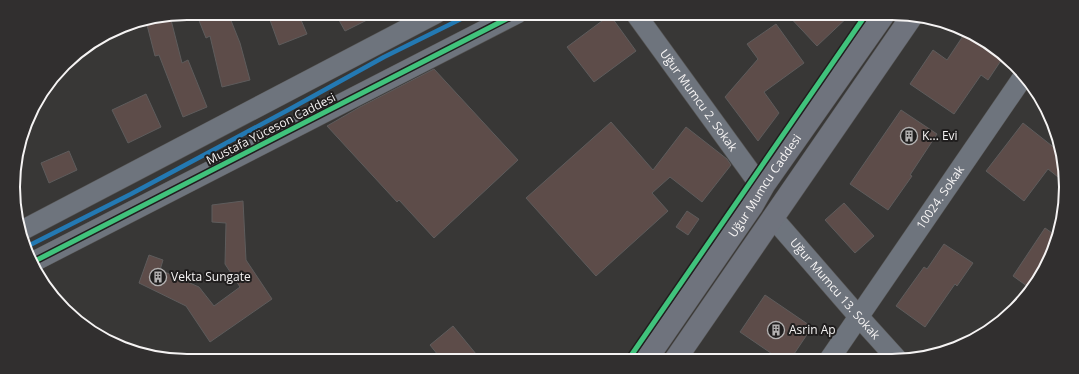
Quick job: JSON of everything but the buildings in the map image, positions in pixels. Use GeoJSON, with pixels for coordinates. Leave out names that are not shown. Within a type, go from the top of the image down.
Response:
{"type":"FeatureCollection","features":[{"type":"Feature","properties":{"kind":"main road","name":"Uğur Mumcu Caddesi"},"geometry":{"type":"LineString","coordinates":[[650,354],[879,20]]}},
{"type":"Feature","properties":{"kind":"main road","name":"Uğur Mumcu Caddesi"},"geometry":{"type":"LineString","coordinates":[[679,354],[909,21]]}},
{"type":"Feature","properties":{"kind":"street","name":"Mustafa Yüceson Caddesi"},"geometry":{"type":"LineString","coordinates":[[26,229],[424,20]]}},
{"type":"Feature","properties":{"kind":"street","name":"Mustafa Yüceson Caddesi"},"geometry":{"type":"LineString","coordinates":[[37,260],[504,20]]}},
{"type":"Feature","properties":{"kind":"street","name":"Uğur Mumcu 2. Sokak"},"geometry":{"type":"LineString","coordinates":[[640,20],[754,176],[764,186]]}},
{"type":"Feature","properties":{"kind":"street","name":"10024. Sokak"},"geometry":{"type":"LineString","coordinates":[[833,354],[1021,80]]}},
{"type":"Feature","properties":{"kind":"street","name":"Uğur Mumcu 13. Sokak"},"geometry":{"type":"LineString","coordinates":[[773,218],[893,354]]}},
{"type":"Feature","properties":{"kind":"waterway"},"geometry":{"type":"LineString","coordinates":[[30,245],[131,194],[384,57],[459,20]]}},
{"type":"Feature","properties":{"kind":"cycle path"},"geometry":{"type":"LineString","coordinates":[[37,260],[504,20]]}},
{"type":"Feature","properties":{"kind":"cycle path"},"geometry":{"type":"LineString","coordinates":[[632,354],[862,20]]}},
{"type":"Feature","properties":{"kind":"place","name":"K... Evi"},"geometry":{"type":"Point","coordinates":[909,136]}},
{"type":"Feature","properties":{"kind":"place","name":"Vekta Sungate"},"geometry":{"type":"Point","coordinates":[158,277]}},
{"type":"Feature","properties":{"kind":"place","name":"Asrin Ap"},"geometry":{"type":"Point","coordinates":[776,330]}}]}
